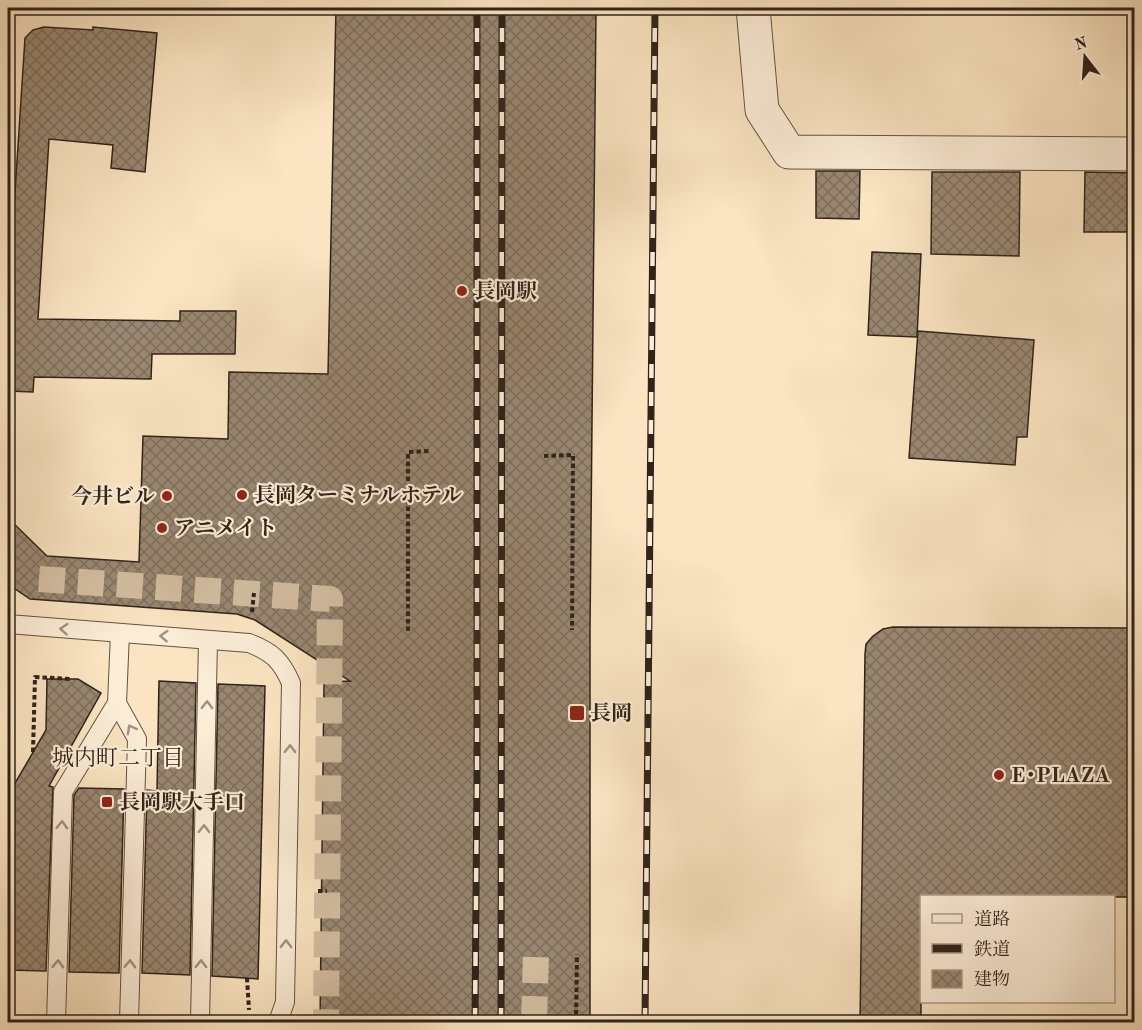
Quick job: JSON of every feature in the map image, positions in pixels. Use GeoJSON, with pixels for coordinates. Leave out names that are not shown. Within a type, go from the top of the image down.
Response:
{"type":"FeatureCollection","features":[{"type":"Feature","properties":{"kind":"street"},"geometry":{"type":"LineString","coordinates":[[753,8],[762,110],[789,152],[1134,154]]}},
{"type":"Feature","properties":{"kind":"lane"},"geometry":{"type":"LineString","coordinates":[[8,624],[249,643],[267,650],[284,667],[291,683],[285,1002],[278,1023]]}},
{"type":"Feature","properties":{"kind":"lane"},"geometry":{"type":"LineString","coordinates":[[56,1023],[63,792],[117,704],[120,633]]}},
{"type":"Feature","properties":{"kind":"lane"},"geometry":{"type":"LineString","coordinates":[[200,1023],[208,639]]}},
{"type":"Feature","properties":{"kind":"lane"},"geometry":{"type":"LineString","coordinates":[[117,704],[137,739],[129,1023]]}},
{"type":"Feature","properties":{"kind":"path"},"geometry":{"type":"LineString","coordinates":[[408,631],[408,452],[430,451]]}},
{"type":"Feature","properties":{"kind":"path"},"geometry":{"type":"LineString","coordinates":[[544,456],[573,455],[572,630]]}},
{"type":"Feature","properties":{"kind":"path"},"geometry":{"type":"LineString","coordinates":[[33,752],[35,676],[70,679]]}},
{"type":"Feature","properties":{"kind":"path"},"geometry":{"type":"LineString","coordinates":[[576,954],[576,1023]]}},
{"type":"Feature","properties":{"kind":"path"},"geometry":{"type":"LineString","coordinates":[[247,978],[249,1011]]}},
{"type":"Feature","properties":{"kind":"building","name":"長岡駅"},"geometry":{"type":"Polygon","coordinates":[[[336,8],[596,8],[590,630],[590,1023],[320,1023],[324,682],[350,681],[255,620],[237,614],[30,599],[8,584],[8,518],[47,556],[139,562],[143,436],[228,439],[229,372],[328,374],[336,8]]]}},
{"type":"Feature","properties":{"kind":"building"},"geometry":{"type":"Polygon","coordinates":[[[44,27],[93,30],[93,27],[157,33],[145,172],[111,168],[113,145],[49,139],[38,319],[180,321],[180,311],[236,311],[235,354],[152,354],[151,379],[34,377],[33,392],[8,391],[8,300],[25,38],[33,30],[44,27]]]}},
{"type":"Feature","properties":{"kind":"building"},"geometry":{"type":"Polygon","coordinates":[[[816,171],[860,171],[859,219],[816,218],[816,171]]]}},
{"type":"Feature","properties":{"kind":"building"},"geometry":{"type":"Polygon","coordinates":[[[932,172],[1020,172],[1019,256],[931,254],[932,172]]]}},
{"type":"Feature","properties":{"kind":"building"},"geometry":{"type":"Polygon","coordinates":[[[1085,172],[1134,173],[1134,232],[1084,232],[1085,172]]]}},
{"type":"Feature","properties":{"kind":"building"},"geometry":{"type":"Polygon","coordinates":[[[872,252],[921,254],[917,337],[868,335],[872,252]]]}},
{"type":"Feature","properties":{"kind":"building"},"geometry":{"type":"Polygon","coordinates":[[[918,331],[1034,340],[1027,437],[1017,437],[1015,465],[909,458],[918,331]]]}},
{"type":"Feature","properties":{"kind":"building","name":"E･PLAZA"},"geometry":{"type":"Polygon","coordinates":[[[893,627],[1134,628],[1134,897],[1115,897],[1115,895],[920,895],[921,1023],[860,1023],[865,654],[866,644],[883,629],[893,627]]]}},
{"type":"Feature","properties":{"kind":"building"},"geometry":{"type":"Polygon","coordinates":[[[47,679],[78,679],[101,693],[49,786],[53,787],[46,971],[8,970],[10,785],[14,785],[46,730],[47,679]]]}},
{"type":"Feature","properties":{"kind":"building"},"geometry":{"type":"Polygon","coordinates":[[[159,681],[196,683],[190,975],[142,973],[147,790],[157,791],[159,681]]]}},
{"type":"Feature","properties":{"kind":"building"},"geometry":{"type":"Polygon","coordinates":[[[218,684],[265,686],[258,979],[212,976],[218,684]]]}},
{"type":"Feature","properties":{"kind":"building"},"geometry":{"type":"Polygon","coordinates":[[[79,788],[124,789],[119,973],[69,972],[74,795],[79,788]]]}},
{"type":"Feature","properties":{"kind":"tunnel"},"geometry":{"type":"LineString","coordinates":[[39,579],[330,599],[326,1022]]}},
{"type":"Feature","properties":{"kind":"tunnel"},"geometry":{"type":"LineString","coordinates":[[534,1022],[536,954]]}},
{"type":"Feature","properties":{"kind":"railway"},"geometry":{"type":"LineString","coordinates":[[475,1022],[477,8]]}},
{"type":"Feature","properties":{"kind":"railway"},"geometry":{"type":"LineString","coordinates":[[501,1022],[502,8]]}},
{"type":"Feature","properties":{"kind":"railway"},"geometry":{"type":"LineString","coordinates":[[645,1022],[655,8]]}},
{"type":"Feature","properties":{"kind":"place","name":"長岡駅"},"geometry":{"type":"Point","coordinates":[462,291]}},
{"type":"Feature","properties":{"kind":"place","name":"長岡ターミナルホテル"},"geometry":{"type":"Point","coordinates":[242,495]}},
{"type":"Feature","properties":{"kind":"place","name":"今井ビル"},"geometry":{"type":"Point","coordinates":[167,496]}},
{"type":"Feature","properties":{"kind":"place","name":"アニメイト"},"geometry":{"type":"Point","coordinates":[162,528]}},
{"type":"Feature","properties":{"kind":"place","name":"長岡"},"geometry":{"type":"Point","coordinates":[577,713]}},
{"type":"Feature","properties":{"kind":"place","name":"E･PLAZA"},"geometry":{"type":"Point","coordinates":[999,775]}},
{"type":"Feature","properties":{"kind":"place","name":"長岡駅大手口"},"geometry":{"type":"Point","coordinates":[107,802]}},
{"type":"Feature","properties":{"kind":"district","name":"城内町二丁目"},"geometry":{"type":"Point","coordinates":[118,757]}}]}
